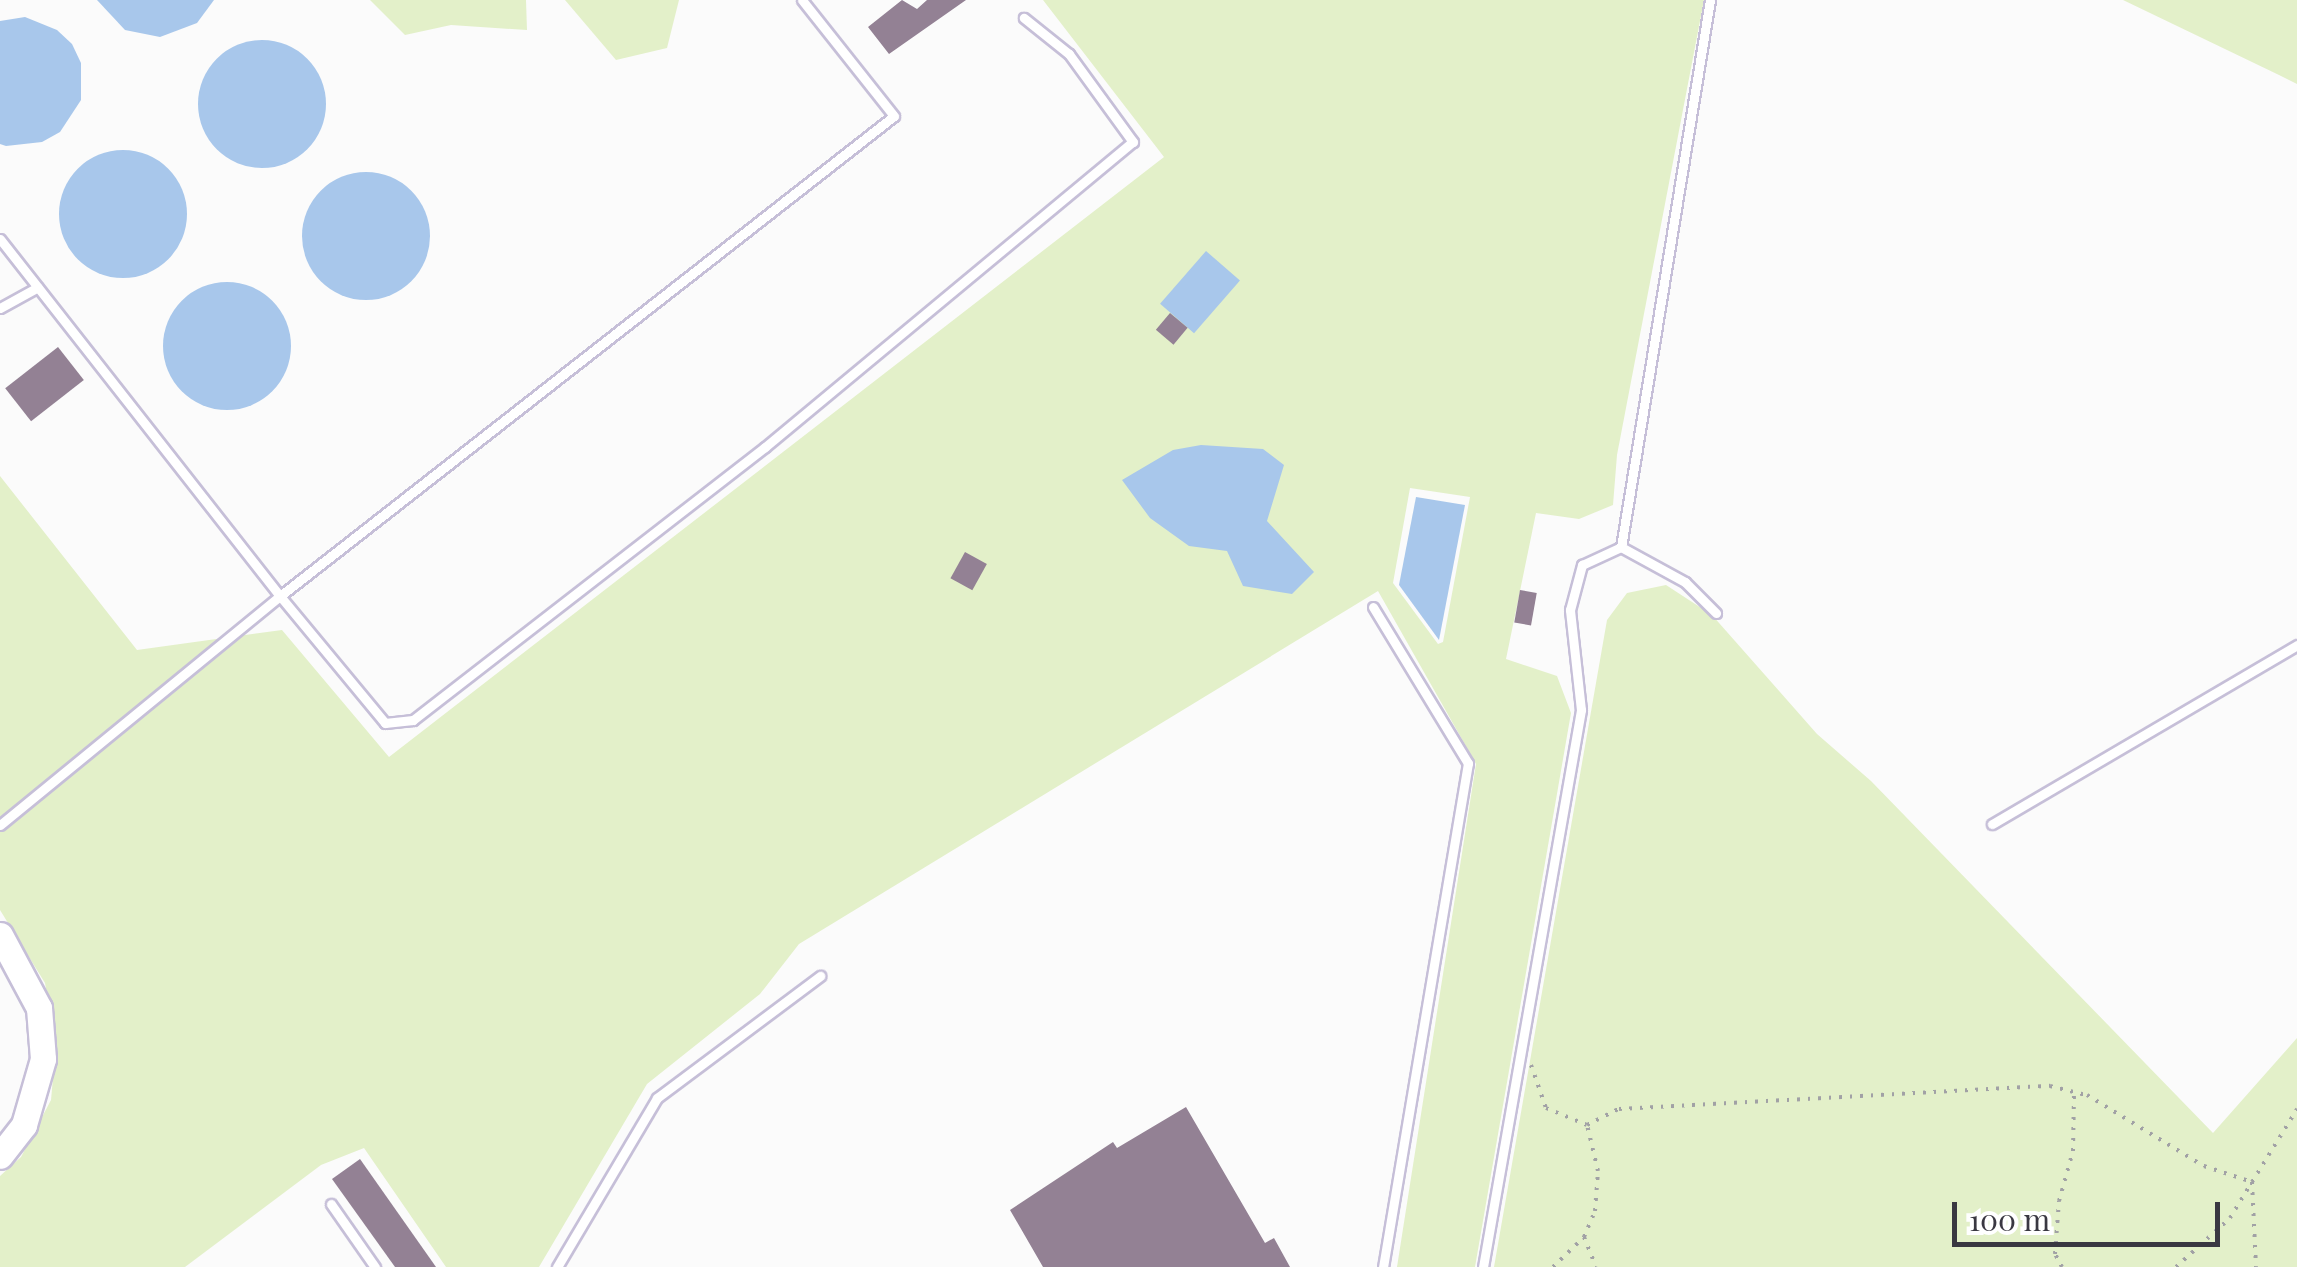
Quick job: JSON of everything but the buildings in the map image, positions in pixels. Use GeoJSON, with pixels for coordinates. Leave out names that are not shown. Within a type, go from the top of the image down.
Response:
{"type":"FeatureCollection","features":[{"type":"Feature","properties":{"kind":"street"},"geometry":{"type":"LineString","coordinates":[[0,935],[39,1008],[43,1045],[32,1104],[0,1156]]}},
{"type":"Feature","properties":{"kind":"lane"},"geometry":{"type":"LineString","coordinates":[[0,825],[280,596],[894,116],[802,0]]}},
{"type":"Feature","properties":{"kind":"lane"},"geometry":{"type":"LineString","coordinates":[[1621,547],[1710,0]]}},
{"type":"Feature","properties":{"kind":"lane"},"geometry":{"type":"LineString","coordinates":[[0,239],[280,596],[385,723],[413,720],[704,494],[1117,162],[1133,142],[1069,54],[1024,18]]}},
{"type":"Feature","properties":{"kind":"lane"},"geometry":{"type":"LineString","coordinates":[[0,308],[38,287]]}},
{"type":"Feature","properties":{"kind":"lane"},"geometry":{"type":"LineString","coordinates":[[1621,547],[1685,582],[1716,613]]}},
{"type":"Feature","properties":{"kind":"lane"},"geometry":{"type":"LineString","coordinates":[[1483,1267],[1581,710],[1570,610],[1582,565],[1621,547]]}},
{"type":"Feature","properties":{"kind":"lane"},"geometry":{"type":"LineString","coordinates":[[1373,606],[1468,763],[1384,1267]]}},
{"type":"Feature","properties":{"kind":"lane"},"geometry":{"type":"LineString","coordinates":[[1992,824],[2297,646]]}},
{"type":"Feature","properties":{"kind":"lane"},"geometry":{"type":"LineString","coordinates":[[557,1267],[657,1098],[820,976]]}},
{"type":"Feature","properties":{"kind":"lane"},"geometry":{"type":"LineString","coordinates":[[331,1204],[375,1267]]}},
{"type":"Feature","properties":{"kind":"path"},"geometry":{"type":"LineString","coordinates":[[1520,1054],[1536,1070],[1546,1108],[1588,1124],[1618,1109],[2050,1086],[2126,1115],[2204,1166],[2252,1182]]}},
{"type":"Feature","properties":{"kind":"path"},"geometry":{"type":"LineString","coordinates":[[2062,1267],[2055,1254],[2059,1201],[2073,1151],[2074,1092]]}},
{"type":"Feature","properties":{"kind":"path"},"geometry":{"type":"LineString","coordinates":[[2176,1267],[2230,1218],[2297,1110]]}},
{"type":"Feature","properties":{"kind":"path"},"geometry":{"type":"LineString","coordinates":[[1553,1267],[1584,1237],[1595,1211],[1598,1171],[1588,1124]]}},
{"type":"Feature","properties":{"kind":"path"},"geometry":{"type":"LineString","coordinates":[[2252,1182],[2256,1267]]}},
{"type":"Feature","properties":{"kind":"path"},"geometry":{"type":"LineString","coordinates":[[1584,1237],[1596,1267]]}},
{"type":"Feature","properties":{"kind":"green space"},"geometry":{"type":"Polygon","coordinates":[[[370,0],[526,0],[527,30],[451,25],[405,35],[370,0]]]}},
{"type":"Feature","properties":{"kind":"green space"},"geometry":{"type":"Polygon","coordinates":[[[565,0],[679,0],[667,48],[616,60],[565,0]]]}},
{"type":"Feature","properties":{"kind":"green space"},"geometry":{"type":"Polygon","coordinates":[[[1043,0],[1704,0],[1617,455],[1613,505],[1579,519],[1536,513],[1506,659],[1557,676],[1571,713],[1475,1267],[1397,1267],[1476,764],[1378,591],[799,944],[760,994],[647,1084],[539,1267],[446,1267],[364,1148],[321,1165],[185,1267],[0,1267],[0,1176],[21,1157],[51,1100],[56,1044],[45,983],[0,910],[0,476],[137,650],[282,630],[389,757],[1164,157],[1043,0]],[[1410,488],[1393,583],[1438,644],[1443,642],[1470,497],[1410,488]]]}},
{"type":"Feature","properties":{"kind":"green space"},"geometry":{"type":"Polygon","coordinates":[[[2123,0],[2297,0],[2297,84],[2279,75],[2123,0]]]}},
{"type":"Feature","properties":{"kind":"green space"},"geometry":{"type":"Polygon","coordinates":[[[1666,585],[1712,615],[1817,734],[1871,781],[2213,1133],[2297,1038],[2297,1267],[1494,1267],[1607,620],[1627,593],[1666,585]]]}},
{"type":"Feature","properties":{"kind":"water"},"geometry":{"type":"Polygon","coordinates":[[[97,0],[214,0],[197,23],[160,37],[125,30],[97,0]]]}},
{"type":"Feature","properties":{"kind":"water"},"geometry":{"type":"Polygon","coordinates":[[[25,17],[57,30],[72,44],[81,63],[81,100],[60,132],[42,142],[6,146],[0,144],[0,21],[25,17]]]}},
{"type":"Feature","properties":{"kind":"water"},"geometry":{"type":"Polygon","coordinates":[[[262,40],[287,45],[308,58],[321,79],[326,104],[321,129],[308,150],[287,163],[262,168],[237,163],[216,150],[203,129],[198,104],[203,79],[216,58],[237,45],[262,40]]]}},
{"type":"Feature","properties":{"kind":"water"},"geometry":{"type":"Polygon","coordinates":[[[123,150],[148,154],[169,168],[183,189],[187,214],[183,239],[169,260],[148,274],[123,278],[98,274],[77,260],[63,239],[59,214],[63,189],[77,168],[98,154],[123,150]]]}},
{"type":"Feature","properties":{"kind":"water"},"geometry":{"type":"Polygon","coordinates":[[[366,172],[391,176],[412,190],[426,211],[430,236],[426,261],[412,282],[391,296],[366,300],[341,296],[320,282],[306,261],[302,236],[306,211],[320,190],[341,176],[366,172]]]}},
{"type":"Feature","properties":{"kind":"water"},"geometry":{"type":"Polygon","coordinates":[[[1206,251],[1240,281],[1194,333],[1160,304],[1206,251]]]}},
{"type":"Feature","properties":{"kind":"water"},"geometry":{"type":"Polygon","coordinates":[[[227,282],[252,286],[273,300],[287,321],[291,346],[287,371],[273,392],[252,406],[227,410],[202,406],[181,392],[167,371],[163,346],[167,321],[181,300],[202,286],[227,282]]]}},
{"type":"Feature","properties":{"kind":"water"},"geometry":{"type":"Polygon","coordinates":[[[1201,445],[1263,449],[1284,465],[1267,521],[1314,572],[1292,594],[1243,586],[1227,551],[1189,546],[1150,518],[1122,480],[1173,450],[1201,445]]]}},
{"type":"Feature","properties":{"kind":"water"},"geometry":{"type":"Polygon","coordinates":[[[1416,497],[1465,505],[1439,640],[1399,585],[1416,497]]]}}]}
